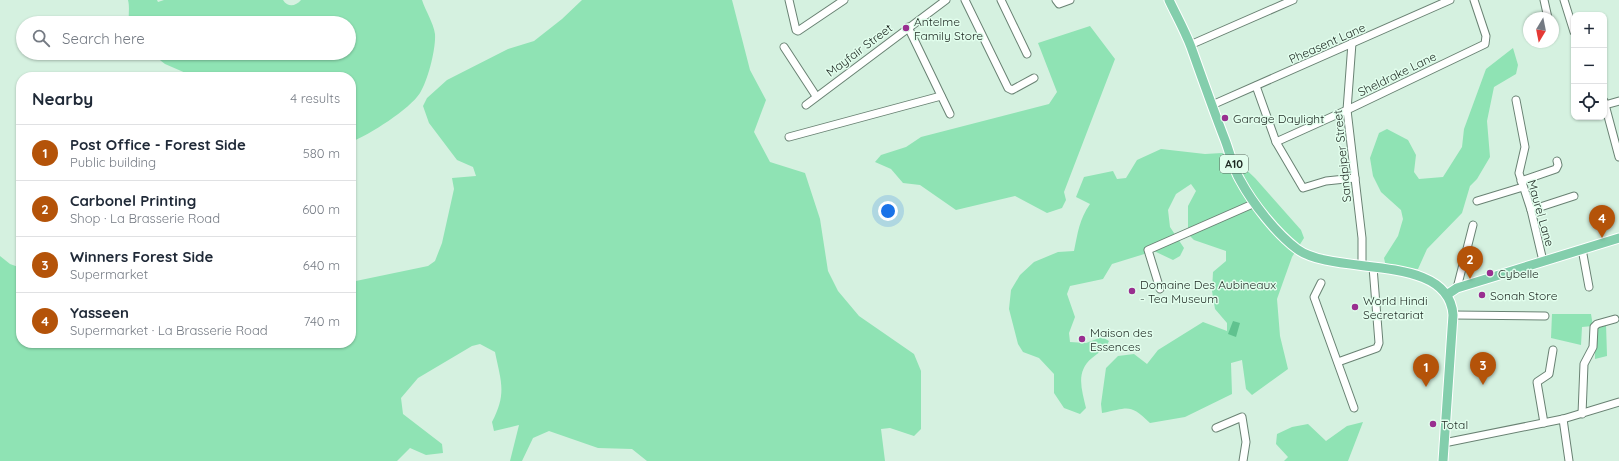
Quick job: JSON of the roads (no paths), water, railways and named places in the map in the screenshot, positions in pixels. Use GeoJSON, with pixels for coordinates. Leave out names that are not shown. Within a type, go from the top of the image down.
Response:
{"type":"FeatureCollection","features":[{"type":"Feature","properties":{"kind":"main road","name":"A10"},"geometry":{"type":"LineString","coordinates":[[1169,0],[1190,44],[1240,179],[1255,203],[1283,238],[1299,251],[1311,256],[1362,266],[1408,272],[1438,285],[1448,294]]}},
{"type":"Feature","properties":{"kind":"main road"},"geometry":{"type":"LineString","coordinates":[[1443,461],[1453,315],[1448,294],[1457,288],[1619,238]]}},
{"type":"Feature","properties":{"kind":"street"},"geometry":{"type":"LineString","coordinates":[[789,0],[796,30],[798,31],[844,0]]}},
{"type":"Feature","properties":{"kind":"street","name":"Mayfair Street"},"geometry":{"type":"LineString","coordinates":[[806,105],[946,0]]}},
{"type":"Feature","properties":{"kind":"street"},"geometry":{"type":"LineString","coordinates":[[964,0],[1008,88],[1012,90],[1034,78]]}},
{"type":"Feature","properties":{"kind":"street"},"geometry":{"type":"LineString","coordinates":[[1001,0],[1027,54]]}},
{"type":"Feature","properties":{"kind":"street"},"geometry":{"type":"LineString","coordinates":[[1056,0],[1059,4],[1070,0]]}},
{"type":"Feature","properties":{"kind":"street"},"geometry":{"type":"LineString","coordinates":[[1190,44],[1293,0]]}},
{"type":"Feature","properties":{"kind":"street","name":"Pheasent Lane"},"geometry":{"type":"LineString","coordinates":[[1212,105],[1450,0]]}},
{"type":"Feature","properties":{"kind":"street","name":"Sheldrake Lane"},"geometry":{"type":"LineString","coordinates":[[1276,142],[1485,44],[1486,36],[1474,0]]}},
{"type":"Feature","properties":{"kind":"street"},"geometry":{"type":"LineString","coordinates":[[1544,0],[1547,12]]}},
{"type":"Feature","properties":{"kind":"street"},"geometry":{"type":"LineString","coordinates":[[1564,0],[1571,22]]}},
{"type":"Feature","properties":{"kind":"street"},"geometry":{"type":"LineString","coordinates":[[908,27],[950,114]]}},
{"type":"Feature","properties":{"kind":"street","name":"Sandpiper Street"},"geometry":{"type":"LineString","coordinates":[[1352,43],[1347,110],[1362,238],[1362,266]]}},
{"type":"Feature","properties":{"kind":"street"},"geometry":{"type":"LineString","coordinates":[[784,47],[816,96]]}},
{"type":"Feature","properties":{"kind":"street"},"geometry":{"type":"LineString","coordinates":[[1256,86],[1276,142],[1303,188],[1326,181],[1355,178]]}},
{"type":"Feature","properties":{"kind":"street"},"geometry":{"type":"LineString","coordinates":[[789,137],[941,96]]}},
{"type":"Feature","properties":{"kind":"street","name":"Maurel Lane"},"geometry":{"type":"LineString","coordinates":[[1516,100],[1525,147],[1519,173],[1531,210],[1543,261]]}},
{"type":"Feature","properties":{"kind":"street"},"geometry":{"type":"LineString","coordinates":[[1607,103],[1619,101]]}},
{"type":"Feature","properties":{"kind":"street"},"geometry":{"type":"LineString","coordinates":[[1607,111],[1619,157]]}},
{"type":"Feature","properties":{"kind":"street"},"geometry":{"type":"LineString","coordinates":[[1477,200],[1522,184],[1556,169],[1558,165],[1557,160]]}},
{"type":"Feature","properties":{"kind":"street"},"geometry":{"type":"LineString","coordinates":[[1531,210],[1574,196]]}},
{"type":"Feature","properties":{"kind":"street"},"geometry":{"type":"LineString","coordinates":[[1160,289],[1148,250],[1255,203]]}},
{"type":"Feature","properties":{"kind":"street"},"geometry":{"type":"LineString","coordinates":[[1457,288],[1473,225]]}},
{"type":"Feature","properties":{"kind":"street"},"geometry":{"type":"LineString","coordinates":[[1582,249],[1589,287]]}},
{"type":"Feature","properties":{"kind":"street"},"geometry":{"type":"LineString","coordinates":[[1338,362],[1376,348],[1379,343],[1374,267]]}},
{"type":"Feature","properties":{"kind":"street"},"geometry":{"type":"LineString","coordinates":[[1321,283],[1314,297],[1354,408]]}},
{"type":"Feature","properties":{"kind":"street"},"geometry":{"type":"LineString","coordinates":[[1453,315],[1545,316]]}},
{"type":"Feature","properties":{"kind":"street"},"geometry":{"type":"LineString","coordinates":[[1582,414],[1584,364],[1593,347],[1594,327],[1597,324],[1615,319]]}},
{"type":"Feature","properties":{"kind":"street"},"geometry":{"type":"LineString","coordinates":[[1544,423],[1537,382],[1549,374],[1553,350]]}},
{"type":"Feature","properties":{"kind":"street"},"geometry":{"type":"LineString","coordinates":[[1444,443],[1563,419],[1619,402]]}},
{"type":"Feature","properties":{"kind":"street"},"geometry":{"type":"LineString","coordinates":[[1216,428],[1242,417],[1246,442],[1243,461]]}},
{"type":"Feature","properties":{"kind":"street"},"geometry":{"type":"LineString","coordinates":[[1563,419],[1569,461]]}},
{"type":"Feature","properties":{"kind":"place","name":"Antelme Family Store"},"geometry":{"type":"Point","coordinates":[906,28]}},
{"type":"Feature","properties":{"kind":"place","name":"Garage Daylight"},"geometry":{"type":"Point","coordinates":[1225,118]}},
{"type":"Feature","properties":{"kind":"place","name":"Yasseen"},"geometry":{"type":"Point","coordinates":[1602,238]}},
{"type":"Feature","properties":{"kind":"place","name":"Cybelle"},"geometry":{"type":"Point","coordinates":[1490,273]}},
{"type":"Feature","properties":{"kind":"place","name":"Carbonel Printing"},"geometry":{"type":"Point","coordinates":[1470,279]}},
{"type":"Feature","properties":{"kind":"place","name":"Domaine Des Aubineaux - Tea Museum"},"geometry":{"type":"Point","coordinates":[1132,291]}},
{"type":"Feature","properties":{"kind":"place","name":"Sonah Store"},"geometry":{"type":"Point","coordinates":[1482,295]}},
{"type":"Feature","properties":{"kind":"place","name":"World Hindi Secretariat"},"geometry":{"type":"Point","coordinates":[1355,307]}},
{"type":"Feature","properties":{"kind":"place","name":"Maison des Essences"},"geometry":{"type":"Point","coordinates":[1082,339]}},
{"type":"Feature","properties":{"kind":"place","name":"Winners Forest Side"},"geometry":{"type":"Point","coordinates":[1483,385]}},
{"type":"Feature","properties":{"kind":"place","name":"Post Office - Forest Side"},"geometry":{"type":"Point","coordinates":[1426,387]}},
{"type":"Feature","properties":{"kind":"place","name":"Total"},"geometry":{"type":"Point","coordinates":[1433,424]}}]}
